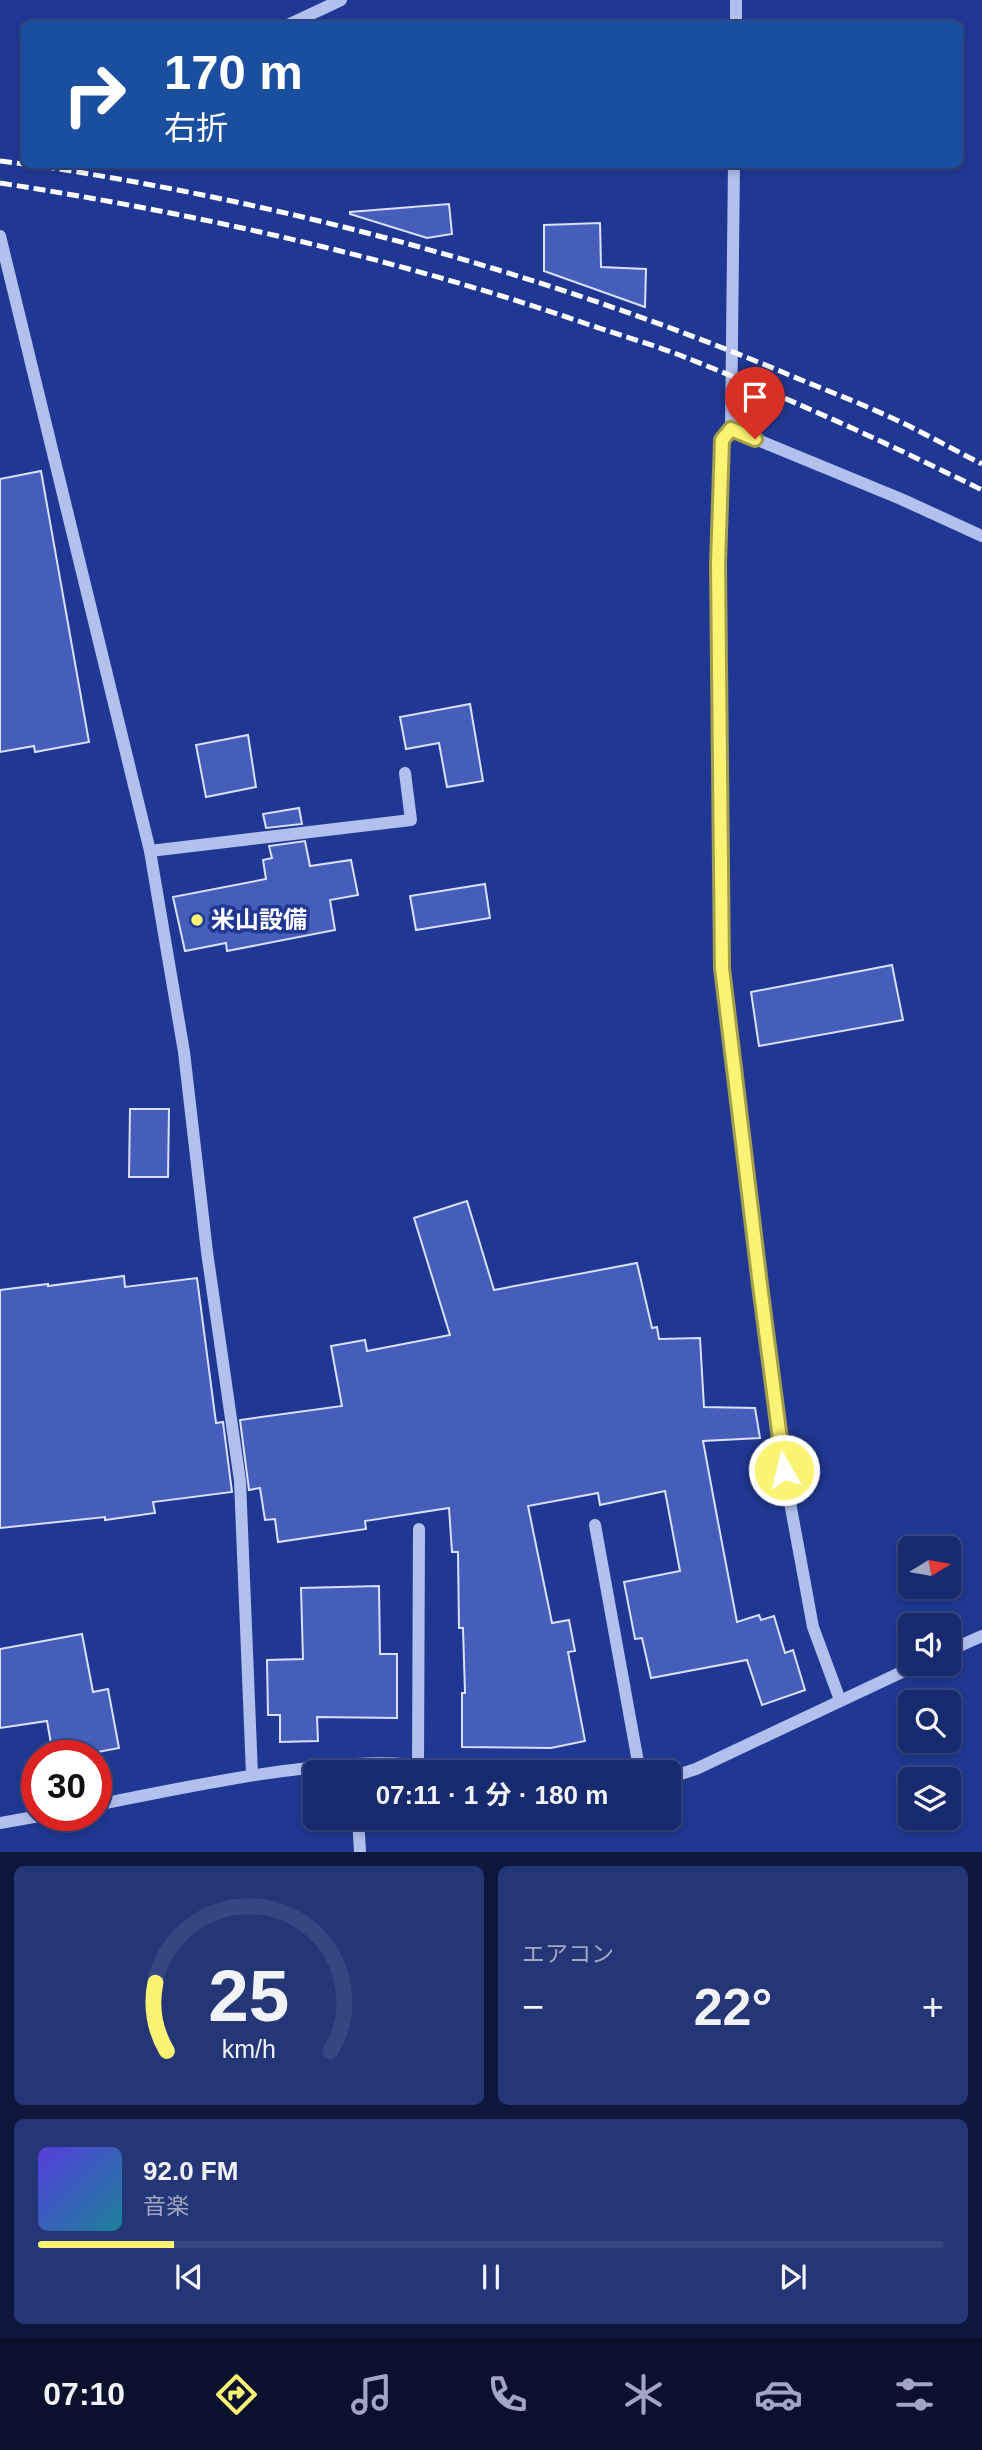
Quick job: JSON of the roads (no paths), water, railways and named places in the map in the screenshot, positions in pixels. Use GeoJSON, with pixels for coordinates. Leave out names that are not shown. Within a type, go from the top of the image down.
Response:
{"type":"FeatureCollection","features":[{"type":"Feature","properties":{"kind":"street"},"geometry":{"type":"LineString","coordinates":[[296,21],[341,0]]}},
{"type":"Feature","properties":{"kind":"street"},"geometry":{"type":"LineString","coordinates":[[736,0],[736,21]]}},
{"type":"Feature","properties":{"kind":"street"},"geometry":{"type":"LineString","coordinates":[[734,168],[731,429],[722,440],[718,564],[722,968],[784,1470],[813,1627],[840,1700]]}},
{"type":"Feature","properties":{"kind":"street"},"geometry":{"type":"LineString","coordinates":[[0,236],[150,851],[184,1052],[207,1252],[240,1481],[252,1774]]}},
{"type":"Feature","properties":{"kind":"street"},"geometry":{"type":"LineString","coordinates":[[731,429],[901,499],[982,536]]}},
{"type":"Feature","properties":{"kind":"street"},"geometry":{"type":"LineString","coordinates":[[150,851],[411,820],[405,773]]}},
{"type":"Feature","properties":{"kind":"street"},"geometry":{"type":"LineString","coordinates":[[595,1525],[638,1760]]}},
{"type":"Feature","properties":{"kind":"street"},"geometry":{"type":"LineString","coordinates":[[418,1760],[419,1528]]}},
{"type":"Feature","properties":{"kind":"street"},"geometry":{"type":"LineString","coordinates":[[961,1645],[982,1636]]}},
{"type":"Feature","properties":{"kind":"street"},"geometry":{"type":"LineString","coordinates":[[681,1774],[898,1674]]}},
{"type":"Feature","properties":{"kind":"street"},"geometry":{"type":"LineString","coordinates":[[112,1802],[252,1774],[303,1771]]}},
{"type":"Feature","properties":{"kind":"street"},"geometry":{"type":"LineString","coordinates":[[0,1824],[21,1820]]}},
{"type":"Feature","properties":{"kind":"street"},"geometry":{"type":"LineString","coordinates":[[359,1830],[360,1852]]}},
{"type":"Feature","properties":{"kind":"railway"},"geometry":{"type":"LineString","coordinates":[[0,161],[21,164]]}},
{"type":"Feature","properties":{"kind":"railway"},"geometry":{"type":"LineString","coordinates":[[50,168],[219,198],[409,244],[504,272],[597,302],[780,371],[892,418],[982,464]]}},
{"type":"Feature","properties":{"kind":"railway"},"geometry":{"type":"LineString","coordinates":[[0,183],[149,209],[296,240],[443,278],[515,300],[666,350],[729,375],[911,455],[982,490]]}},
{"type":"Feature","properties":{"kind":"place","name":"米山設備"},"geometry":{"type":"Point","coordinates":[197,920]}}]}
